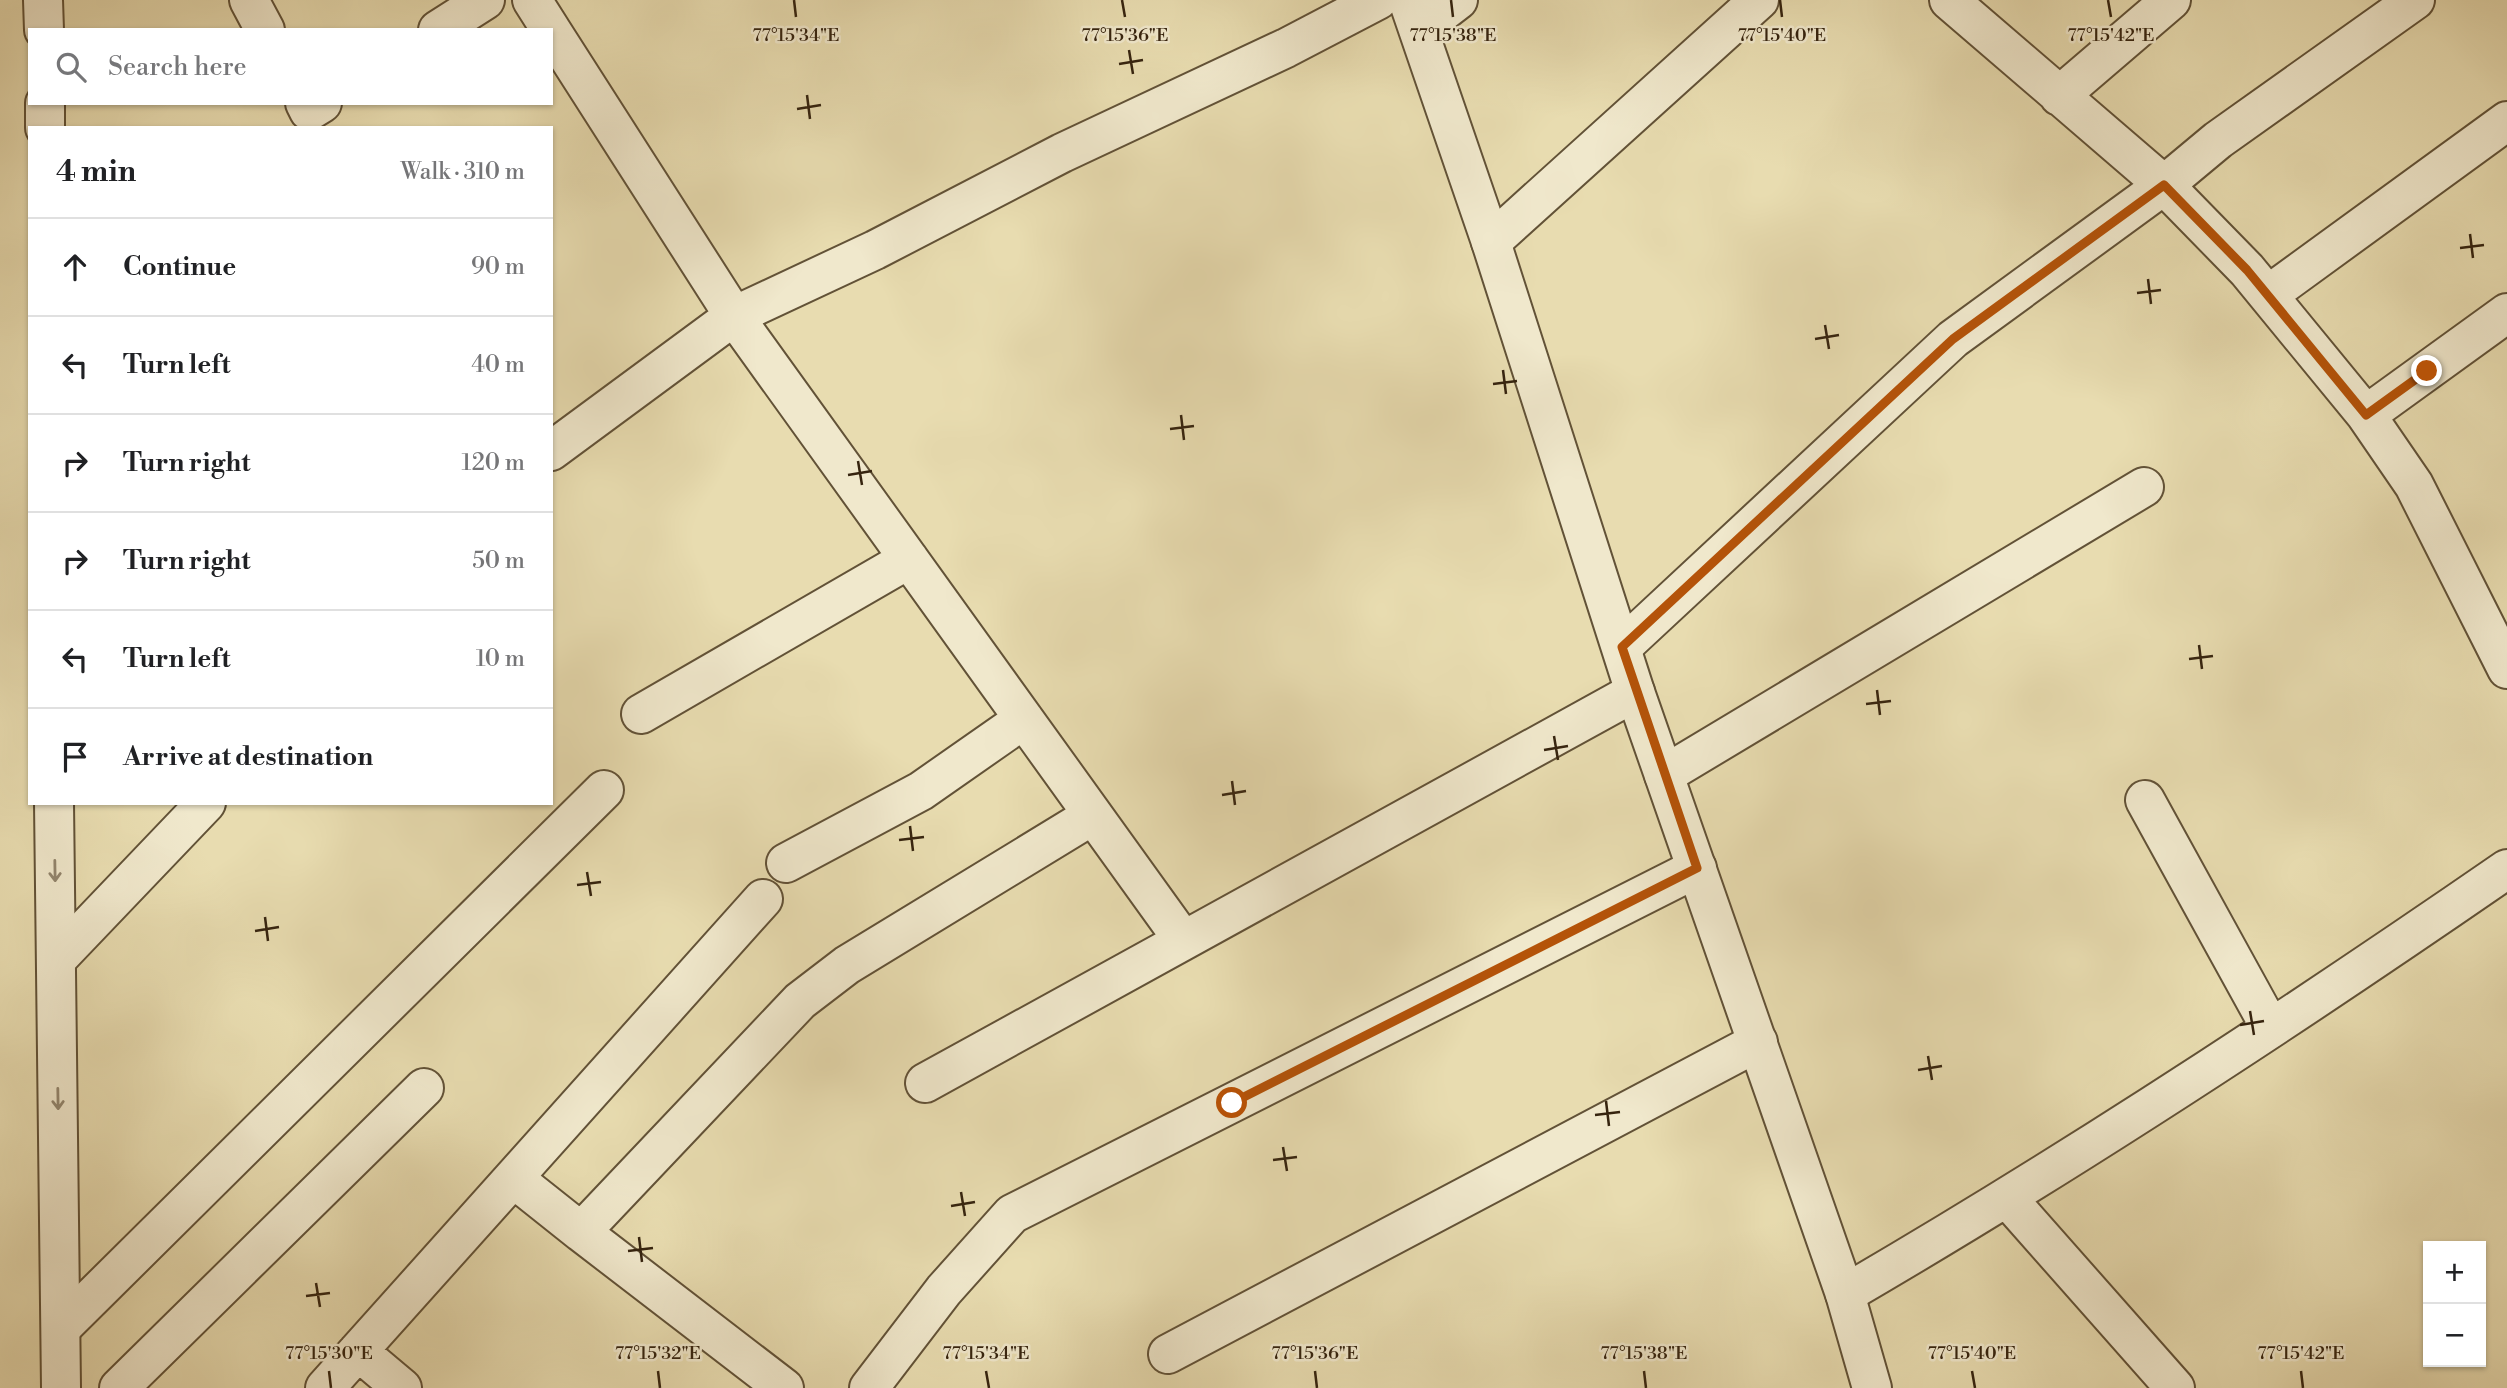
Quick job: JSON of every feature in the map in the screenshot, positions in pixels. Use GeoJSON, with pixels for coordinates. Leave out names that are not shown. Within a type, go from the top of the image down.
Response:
{"type":"FeatureCollection","features":[{"type":"Feature","properties":{"kind":"street"},"geometry":{"type":"LineString","coordinates":[[43,0],[44,28]]}},
{"type":"Feature","properties":{"kind":"street"},"geometry":{"type":"LineString","coordinates":[[249,0],[264,28]]}},
{"type":"Feature","properties":{"kind":"street"},"geometry":{"type":"LineString","coordinates":[[441,28],[485,0]]}},
{"type":"Feature","properties":{"kind":"street"},"geometry":{"type":"LineString","coordinates":[[532,0],[550,28]]}},
{"type":"Feature","properties":{"kind":"street"},"geometry":{"type":"LineString","coordinates":[[553,450],[734,316],[875,250],[1062,153],[1286,48],[1378,0]]}},
{"type":"Feature","properties":{"kind":"street"},"geometry":{"type":"LineString","coordinates":[[1458,0],[1414,15],[1491,242],[1635,692],[1845,1294],[1872,1388]]}},
{"type":"Feature","properties":{"kind":"street"},"geometry":{"type":"LineString","coordinates":[[1491,242],[1759,0]]}},
{"type":"Feature","properties":{"kind":"street"},"geometry":{"type":"LineString","coordinates":[[1949,0],[2164,185],[2268,295],[2366,415],[2414,485],[2507,669]]}},
{"type":"Feature","properties":{"kind":"street"},"geometry":{"type":"LineString","coordinates":[[2059,96],[2171,0]]}},
{"type":"Feature","properties":{"kind":"street"},"geometry":{"type":"LineString","coordinates":[[1622,647],[1953,339],[2164,185],[2218,140],[2415,0]]}},
{"type":"Feature","properties":{"kind":"street"},"geometry":{"type":"LineString","coordinates":[[553,33],[734,316],[1184,940]]}},
{"type":"Feature","properties":{"kind":"street"},"geometry":{"type":"LineString","coordinates":[[45,105],[45,126]]}},
{"type":"Feature","properties":{"kind":"street"},"geometry":{"type":"LineString","coordinates":[[306,105],[309,111],[319,105]]}},
{"type":"Feature","properties":{"kind":"street"},"geometry":{"type":"LineString","coordinates":[[2268,295],[2507,121]]}},
{"type":"Feature","properties":{"kind":"street"},"geometry":{"type":"LineString","coordinates":[[2366,415],[2507,313]]}},
{"type":"Feature","properties":{"kind":"street"},"geometry":{"type":"LineString","coordinates":[[1664,775],[2144,487]]}},
{"type":"Feature","properties":{"kind":"street"},"geometry":{"type":"LineString","coordinates":[[641,714],[909,559]]}},
{"type":"Feature","properties":{"kind":"street"},"geometry":{"type":"LineString","coordinates":[[925,1083],[1635,692]]}},
{"type":"Feature","properties":{"kind":"street"},"geometry":{"type":"LineString","coordinates":[[786,863],[921,791],[1024,719]]}},
{"type":"Feature","properties":{"kind":"street"},"geometry":{"type":"LineString","coordinates":[[62,1327],[604,790]]}},
{"type":"Feature","properties":{"kind":"street"},"geometry":{"type":"LineString","coordinates":[[2145,800],[2270,1027]]}},
{"type":"Feature","properties":{"kind":"street"},"geometry":{"type":"LineString","coordinates":[[54,805],[61,1388]]}},
{"type":"Feature","properties":{"kind":"street"},"geometry":{"type":"LineString","coordinates":[[56,960],[204,805]]}},
{"type":"Feature","properties":{"kind":"street"},"geometry":{"type":"LineString","coordinates":[[581,1232],[800,1002],[847,965],[1093,815]]}},
{"type":"Feature","properties":{"kind":"street"},"geometry":{"type":"LineString","coordinates":[[869,1388],[971,1259],[1012,1214],[1697,868]]}},
{"type":"Feature","properties":{"kind":"street"},"geometry":{"type":"LineString","coordinates":[[1845,1294],[2007,1198],[2347,979],[2507,869]]}},
{"type":"Feature","properties":{"kind":"street"},"geometry":{"type":"LineString","coordinates":[[325,1388],[763,899]]}},
{"type":"Feature","properties":{"kind":"street"},"geometry":{"type":"LineString","coordinates":[[1168,1354],[1758,1042]]}},
{"type":"Feature","properties":{"kind":"street"},"geometry":{"type":"LineString","coordinates":[[119,1388],[424,1088]]}},
{"type":"Feature","properties":{"kind":"street"},"geometry":{"type":"LineString","coordinates":[[513,1178],[769,1383]]}},
{"type":"Feature","properties":{"kind":"street"},"geometry":{"type":"LineString","coordinates":[[2007,1198],[2175,1388]]}},
{"type":"Feature","properties":{"kind":"street"},"geometry":{"type":"LineString","coordinates":[[358,1351],[402,1388]]}},
{"type":"Feature","properties":{"kind":"route"},"geometry":{"type":"LineString","coordinates":[[1232,1103],[1697,868],[1635,692],[1622,647],[1953,339],[2164,185],[2247,270],[2366,415],[2427,371]]}}]}
